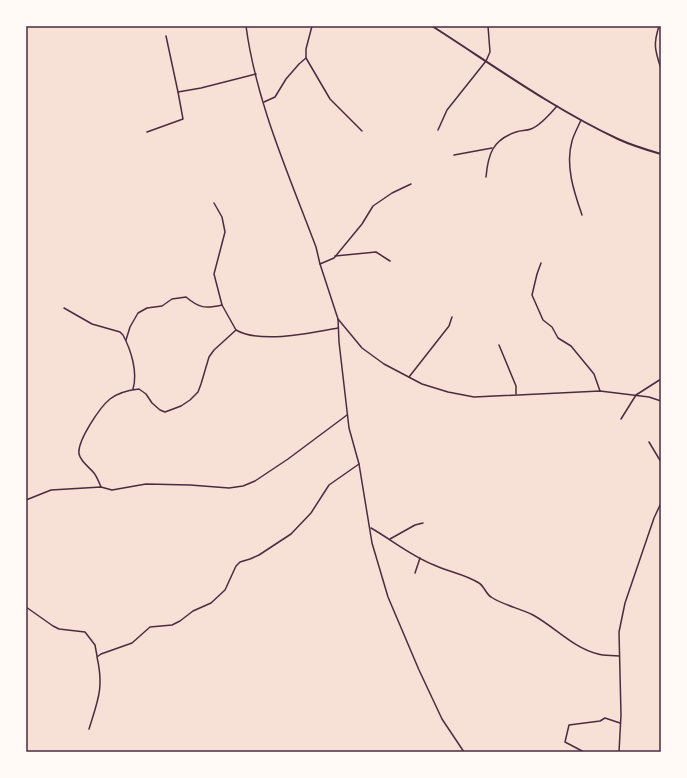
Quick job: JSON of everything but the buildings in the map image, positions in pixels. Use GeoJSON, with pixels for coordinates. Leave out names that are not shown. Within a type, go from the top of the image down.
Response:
{"type":"FeatureCollection","features":[{"type":"Feature","properties":{"kind":"main road"},"geometry":{"type":"LineString","coordinates":[[432,26],[581,120],[619,140],[661,154]]}},
{"type":"Feature","properties":{"kind":"street"},"geometry":{"type":"LineString","coordinates":[[246,26],[256,74],[273,134],[316,246],[320,264],[338,319],[349,428],[359,464],[372,543],[388,597],[442,719],[464,752]]}},
{"type":"Feature","properties":{"kind":"street"},"geometry":{"type":"LineString","coordinates":[[312,26],[306,49],[306,58],[330,99],[362,131]]}},
{"type":"Feature","properties":{"kind":"street"},"geometry":{"type":"LineString","coordinates":[[438,130],[447,110],[486,61],[490,52],[488,26]]}},
{"type":"Feature","properties":{"kind":"street"},"geometry":{"type":"LineString","coordinates":[[659,26],[655,41],[661,69]]}},
{"type":"Feature","properties":{"kind":"street"},"geometry":{"type":"LineString","coordinates":[[147,132],[183,119],[166,36]]}},
{"type":"Feature","properties":{"kind":"street"},"geometry":{"type":"LineString","coordinates":[[264,102],[275,97],[286,79],[306,58]]}},
{"type":"Feature","properties":{"kind":"street"},"geometry":{"type":"LineString","coordinates":[[178,92],[256,74]]}},
{"type":"Feature","properties":{"kind":"street"},"geometry":{"type":"LineString","coordinates":[[454,155],[492,148],[504,138],[516,132],[532,128],[548,117],[557,106]]}},
{"type":"Feature","properties":{"kind":"street"},"geometry":{"type":"LineString","coordinates":[[581,120],[572,141],[570,160],[571,181],[582,215]]}},
{"type":"Feature","properties":{"kind":"street"},"geometry":{"type":"LineString","coordinates":[[486,178],[487,165],[492,148]]}},
{"type":"Feature","properties":{"kind":"street"},"geometry":{"type":"LineString","coordinates":[[320,264],[335,256],[362,224],[373,206],[392,193],[411,184]]}},
{"type":"Feature","properties":{"kind":"street"},"geometry":{"type":"LineString","coordinates":[[214,203],[222,217],[225,232],[214,274],[222,305],[236,330],[242,334],[265,337],[294,335],[338,328]]}},
{"type":"Feature","properties":{"kind":"street"},"geometry":{"type":"LineString","coordinates":[[335,256],[376,252],[390,262]]}},
{"type":"Feature","properties":{"kind":"street"},"geometry":{"type":"LineString","coordinates":[[541,263],[532,295],[543,320],[552,327],[558,338],[571,346],[594,374],[600,391]]}},
{"type":"Feature","properties":{"kind":"street"},"geometry":{"type":"LineString","coordinates":[[126,340],[130,327],[138,313],[147,308],[162,306],[172,300],[186,296],[196,305],[210,308],[222,305]]}},
{"type":"Feature","properties":{"kind":"street"},"geometry":{"type":"LineString","coordinates":[[64,308],[92,324],[120,332],[124,335],[134,368],[135,384],[133,390]]}},
{"type":"Feature","properties":{"kind":"street"},"geometry":{"type":"LineString","coordinates":[[409,377],[449,326],[452,317]]}},
{"type":"Feature","properties":{"kind":"street"},"geometry":{"type":"LineString","coordinates":[[338,319],[362,348],[384,364],[422,384],[448,392],[474,397],[600,391],[649,397],[661,401]]}},
{"type":"Feature","properties":{"kind":"street"},"geometry":{"type":"LineString","coordinates":[[101,487],[94,473],[81,459],[79,450],[102,406],[111,398],[121,393],[139,389],[146,394],[152,403],[160,410],[165,412],[180,406],[190,400],[198,392],[209,357],[214,350],[236,330]]}},
{"type":"Feature","properties":{"kind":"street"},"geometry":{"type":"LineString","coordinates":[[499,344],[516,386],[516,394]]}},
{"type":"Feature","properties":{"kind":"street"},"geometry":{"type":"LineString","coordinates":[[621,419],[636,395],[661,379]]}},
{"type":"Feature","properties":{"kind":"street"},"geometry":{"type":"LineString","coordinates":[[26,500],[51,490],[101,487],[112,490],[146,484],[228,488],[243,486],[255,481],[288,459],[347,416]]}},
{"type":"Feature","properties":{"kind":"street"},"geometry":{"type":"LineString","coordinates":[[650,442],[661,462]]}},
{"type":"Feature","properties":{"kind":"street"},"geometry":{"type":"LineString","coordinates":[[97,657],[101,654],[132,643],[150,627],[172,625],[180,621],[192,611],[211,603],[225,590],[236,566],[240,562],[259,555],[291,534],[311,513],[329,485],[359,464]]}},
{"type":"Feature","properties":{"kind":"street"},"geometry":{"type":"LineString","coordinates":[[619,752],[619,632],[625,603],[654,518],[661,503]]}},
{"type":"Feature","properties":{"kind":"street"},"geometry":{"type":"LineString","coordinates":[[390,539],[415,525],[422,523]]}},
{"type":"Feature","properties":{"kind":"street"},"geometry":{"type":"LineString","coordinates":[[370,527],[390,539],[410,554],[434,566],[459,573],[481,584],[489,596],[546,622],[580,647],[598,654],[619,656]]}},
{"type":"Feature","properties":{"kind":"street"},"geometry":{"type":"LineString","coordinates":[[415,572],[420,558]]}},
{"type":"Feature","properties":{"kind":"street"},"geometry":{"type":"LineString","coordinates":[[26,607],[59,629],[85,632],[95,645],[100,673],[100,691],[97,707],[89,729]]}},
{"type":"Feature","properties":{"kind":"street"},"geometry":{"type":"LineString","coordinates":[[584,752],[565,742],[569,725],[600,721],[605,718],[620,723]]}}]}
